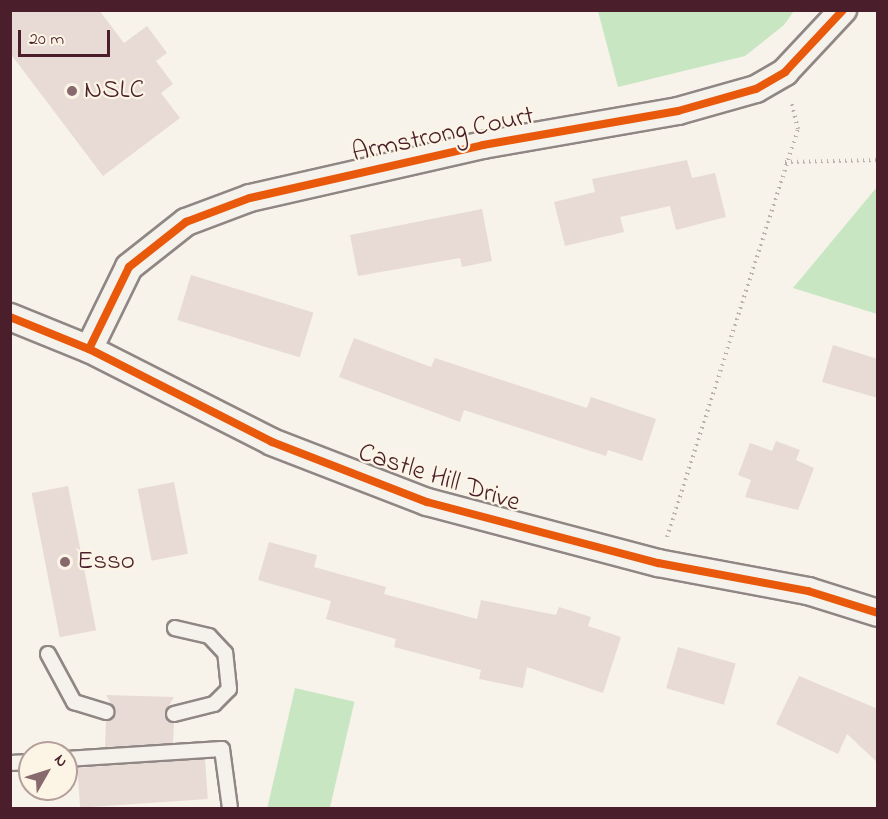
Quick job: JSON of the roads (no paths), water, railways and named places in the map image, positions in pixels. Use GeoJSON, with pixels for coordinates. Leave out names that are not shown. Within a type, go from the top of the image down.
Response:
{"type":"FeatureCollection","features":[{"type":"Feature","properties":{"kind":"street","name":"Armstrong Court"},"geometry":{"type":"LineString","coordinates":[[89,349],[129,267],[186,222],[250,198],[483,145],[678,111],[756,89],[785,72],[843,10]]}},
{"type":"Feature","properties":{"kind":"street","name":"Castle Hill Drive"},"geometry":{"type":"LineString","coordinates":[[10,317],[89,349],[272,442],[427,502],[658,563],[808,591],[878,613]]}},
{"type":"Feature","properties":{"kind":"lane"},"geometry":{"type":"LineString","coordinates":[[174,714],[214,705],[229,688],[225,653],[209,636],[176,628]]}},
{"type":"Feature","properties":{"kind":"lane"},"geometry":{"type":"LineString","coordinates":[[48,654],[74,702],[106,712]]}},
{"type":"Feature","properties":{"kind":"lane"},"geometry":{"type":"LineString","coordinates":[[78,758],[222,749],[230,808]]}},
{"type":"Feature","properties":{"kind":"place","name":"NSLC"},"geometry":{"type":"Point","coordinates":[72,91]}},
{"type":"Feature","properties":{"kind":"place","name":"Esso"},"geometry":{"type":"Point","coordinates":[65,562]}}]}
